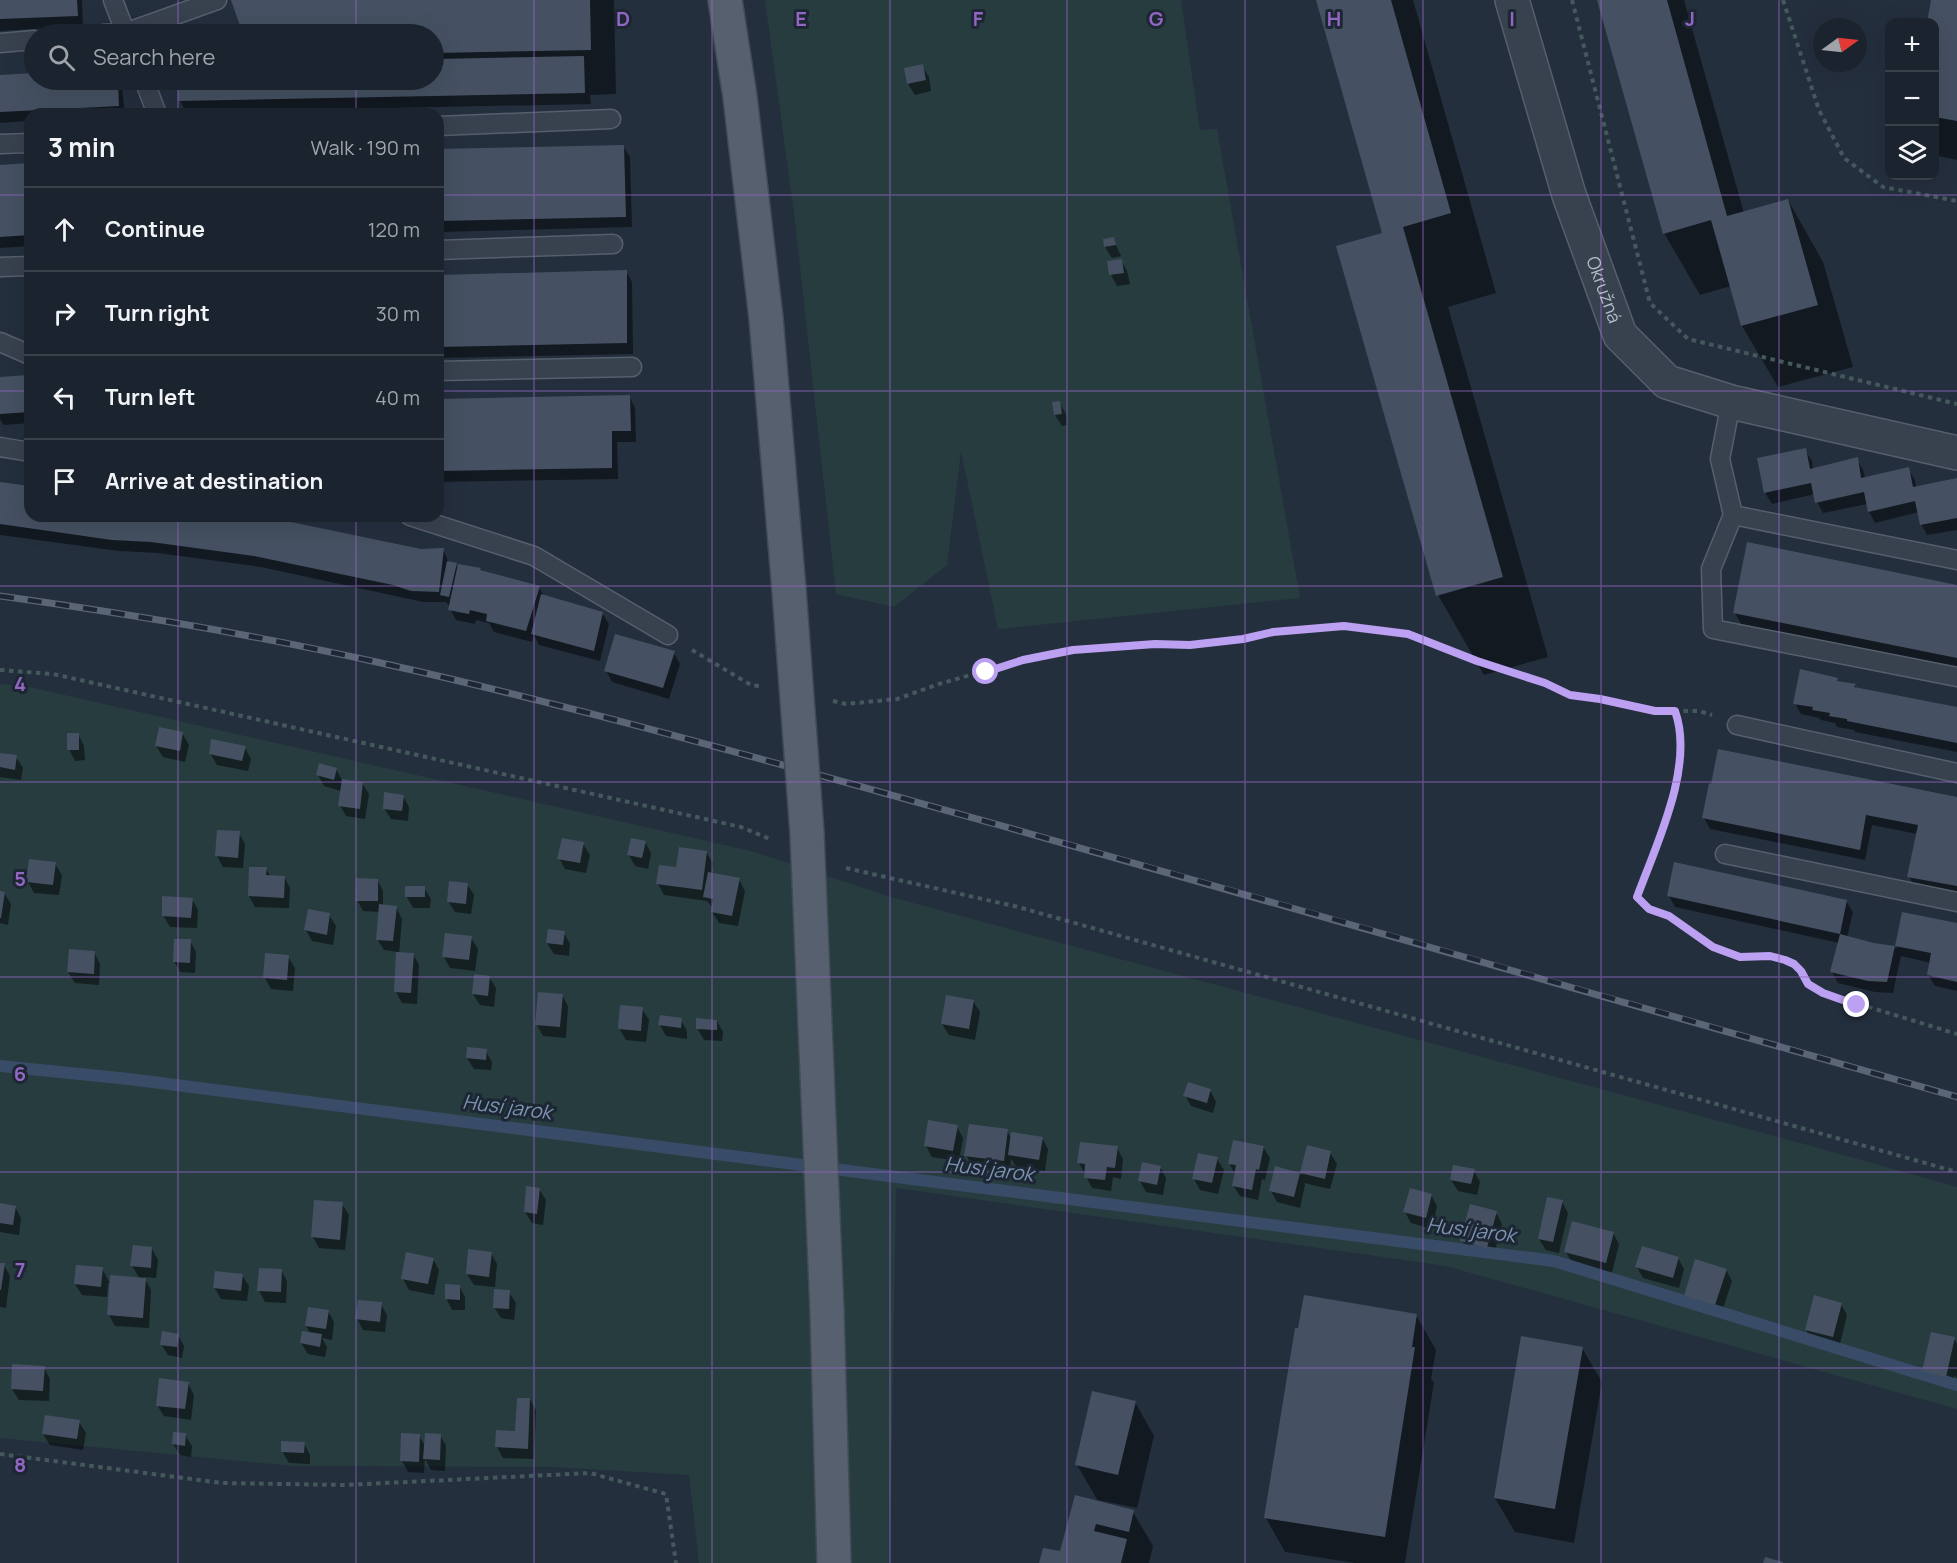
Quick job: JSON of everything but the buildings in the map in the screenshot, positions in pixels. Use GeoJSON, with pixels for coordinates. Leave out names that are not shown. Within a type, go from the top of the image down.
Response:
{"type":"FeatureCollection","features":[{"type":"Feature","properties":{"kind":"main road"},"geometry":{"type":"LineString","coordinates":[[725,0],[740,98],[763,296],[789,590],[807,833],[827,1311],[834,1563]]}},
{"type":"Feature","properties":{"kind":"street","name":"Okružná"},"geometry":{"type":"LineString","coordinates":[[1512,0],[1569,195],[1620,335],[1667,382],[1731,402],[1957,453]]}},
{"type":"Feature","properties":{"kind":"lane"},"geometry":{"type":"LineString","coordinates":[[113,0],[122,24]]}},
{"type":"Feature","properties":{"kind":"lane"},"geometry":{"type":"LineString","coordinates":[[153,24],[217,0]]}},
{"type":"Feature","properties":{"kind":"lane"},"geometry":{"type":"LineString","coordinates":[[0,44],[24,41]]}},
{"type":"Feature","properties":{"kind":"lane"},"geometry":{"type":"LineString","coordinates":[[148,90],[155,108]]}},
{"type":"Feature","properties":{"kind":"lane"},"geometry":{"type":"LineString","coordinates":[[444,126],[611,119]]}},
{"type":"Feature","properties":{"kind":"lane"},"geometry":{"type":"LineString","coordinates":[[0,144],[24,143]]}},
{"type":"Feature","properties":{"kind":"lane"},"geometry":{"type":"LineString","coordinates":[[444,250],[614,244]]}},
{"type":"Feature","properties":{"kind":"lane"},"geometry":{"type":"LineString","coordinates":[[0,267],[24,266]]}},
{"type":"Feature","properties":{"kind":"lane"},"geometry":{"type":"LineString","coordinates":[[0,342],[24,352]]}},
{"type":"Feature","properties":{"kind":"lane"},"geometry":{"type":"LineString","coordinates":[[444,371],[632,367]]}},
{"type":"Feature","properties":{"kind":"lane"},"geometry":{"type":"LineString","coordinates":[[1731,402],[1720,459],[1733,515],[1711,569],[1713,629],[1957,677]]}},
{"type":"Feature","properties":{"kind":"lane"},"geometry":{"type":"LineString","coordinates":[[0,447],[24,451]]}},
{"type":"Feature","properties":{"kind":"lane"},"geometry":{"type":"LineString","coordinates":[[1733,515],[1957,560]]}},
{"type":"Feature","properties":{"kind":"lane"},"geometry":{"type":"LineString","coordinates":[[429,522],[534,556],[668,636]]}},
{"type":"Feature","properties":{"kind":"lane"},"geometry":{"type":"LineString","coordinates":[[1737,725],[1957,773]]}},
{"type":"Feature","properties":{"kind":"lane"},"geometry":{"type":"LineString","coordinates":[[1725,854],[1957,902]]}},
{"type":"Feature","properties":{"kind":"path"},"geometry":{"type":"LineString","coordinates":[[1572,0],[1650,303],[1688,339],[1957,404]]}},
{"type":"Feature","properties":{"kind":"path"},"geometry":{"type":"LineString","coordinates":[[1783,0],[1819,110],[1844,158],[1883,186],[1957,201]]}},
{"type":"Feature","properties":{"kind":"path"},"geometry":{"type":"LineString","coordinates":[[825,700],[846,704],[897,699],[939,684],[1023,660],[1073,650],[1155,644],[1190,645],[1243,639],[1273,632],[1344,626],[1408,634],[1477,661],[1545,683],[1570,695],[1655,711],[1699,711],[1737,725]]}},
{"type":"Feature","properties":{"kind":"path"},"geometry":{"type":"LineString","coordinates":[[668,636],[751,685],[762,687]]}},
{"type":"Feature","properties":{"kind":"path"},"geometry":{"type":"LineString","coordinates":[[0,670],[54,674],[77,679],[741,827],[774,840]]}},
{"type":"Feature","properties":{"kind":"path"},"geometry":{"type":"LineString","coordinates":[[1675,711],[1681,739],[1673,799],[1637,897],[1649,909],[1669,916],[1713,947],[1740,957],[1770,956],[1785,960],[1794,964],[1801,971],[1808,984],[1823,993],[1957,1034]]}},
{"type":"Feature","properties":{"kind":"path"},"geometry":{"type":"LineString","coordinates":[[840,867],[1029,911],[1957,1172]]}},
{"type":"Feature","properties":{"kind":"path"},"geometry":{"type":"LineString","coordinates":[[0,1454],[222,1483],[345,1485],[590,1473],[666,1494],[676,1563]]}},
{"type":"Feature","properties":{"kind":"green space"},"geometry":{"type":"Polygon","coordinates":[[[765,0],[1181,0],[1200,130],[1217,129],[1300,598],[998,629],[961,451],[947,565],[894,607],[836,594],[795,221],[765,0]]]}},
{"type":"Feature","properties":{"kind":"green space"},"geometry":{"type":"Polygon","coordinates":[[[0,684],[25,686],[751,851],[891,897],[1957,1187],[1957,1409],[1446,1266],[896,1188],[890,1563],[699,1563],[689,1475],[553,1467],[294,1466],[0,1438],[0,684]]]}},
{"type":"Feature","properties":{"kind":"waterway","name":"Husí jarok"},"geometry":{"type":"LineString","coordinates":[[0,1066],[129,1079],[1554,1261],[1957,1385]]}},
{"type":"Feature","properties":{"kind":"railway"},"geometry":{"type":"LineString","coordinates":[[0,596],[244,635],[390,665],[620,721],[1119,859],[1957,1097]]}},
{"type":"Feature","properties":{"kind":"route"},"geometry":{"type":"LineString","coordinates":[[986,672],[1023,660],[1073,650],[1155,644],[1190,645],[1243,639],[1273,632],[1344,626],[1408,634],[1477,661],[1545,683],[1570,695],[1655,711],[1675,711],[1681,739],[1673,799],[1637,897],[1649,909],[1669,916],[1713,947],[1740,957],[1770,956],[1785,960],[1794,964],[1801,971],[1808,984],[1823,993],[1857,1005]]}}]}
